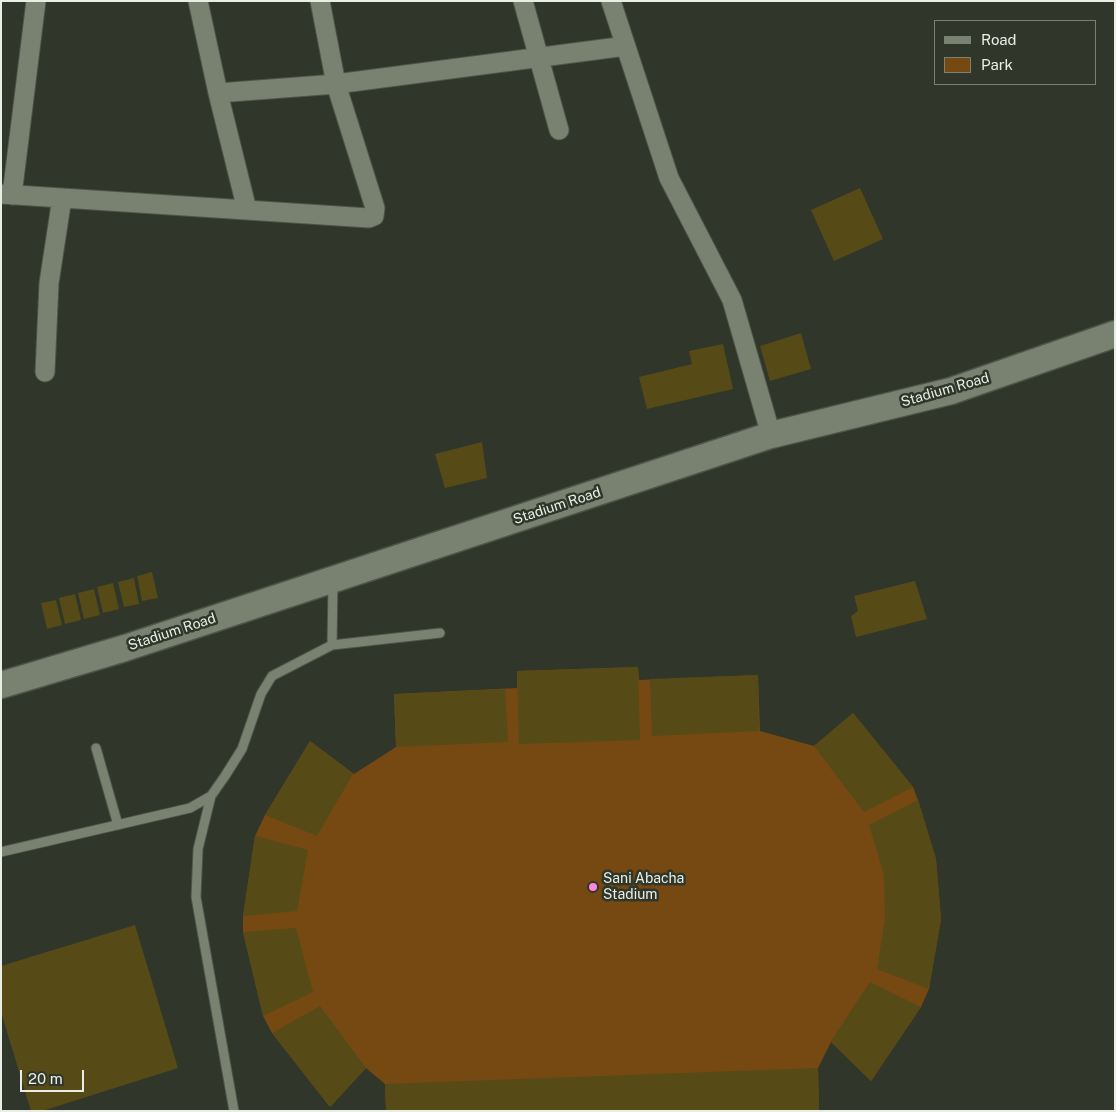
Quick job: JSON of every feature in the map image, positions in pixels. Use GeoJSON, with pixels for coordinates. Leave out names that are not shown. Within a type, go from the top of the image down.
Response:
{"type":"FeatureCollection","features":[{"type":"Feature","properties":{"kind":"street"},"geometry":{"type":"LineString","coordinates":[[36,1],[7,195],[369,218],[374,216],[375,208],[336,84],[320,1]]}},
{"type":"Feature","properties":{"kind":"street"},"geometry":{"type":"LineString","coordinates":[[198,1],[218,93],[247,210]]}},
{"type":"Feature","properties":{"kind":"street"},"geometry":{"type":"LineString","coordinates":[[523,1],[558,130]]}},
{"type":"Feature","properties":{"kind":"street"},"geometry":{"type":"LineString","coordinates":[[611,1],[669,178],[732,300],[745,339],[771,435]]}},
{"type":"Feature","properties":{"kind":"street"},"geometry":{"type":"LineString","coordinates":[[218,93],[336,84],[626,46]]}},
{"type":"Feature","properties":{"kind":"street"},"geometry":{"type":"LineString","coordinates":[[45,372],[49,283],[62,198]]}},
{"type":"Feature","properties":{"kind":"street","name":"Stadium Road"},"geometry":{"type":"LineString","coordinates":[[1,685],[135,645],[771,435],[951,390],[1115,334]]}},
{"type":"Feature","properties":{"kind":"lane"},"geometry":{"type":"LineString","coordinates":[[332,645],[333,579]]}},
{"type":"Feature","properties":{"kind":"lane"},"geometry":{"type":"LineString","coordinates":[[234,1111],[196,897],[198,849],[211,796],[242,749],[261,694],[272,676],[332,645],[440,633]]}},
{"type":"Feature","properties":{"kind":"lane"},"geometry":{"type":"LineString","coordinates":[[96,748],[118,825]]}},
{"type":"Feature","properties":{"kind":"lane"},"geometry":{"type":"LineString","coordinates":[[1,852],[190,808],[211,796]]}},
{"type":"Feature","properties":{"kind":"green space","name":"Sani Abacha Stadium"},"geometry":{"type":"Polygon","coordinates":[[[638,667],[639,680],[758,675],[760,731],[814,746],[853,713],[913,787],[936,859],[941,919],[929,989],[921,1007],[871,1081],[831,1042],[818,1068],[819,1111],[386,1111],[385,1084],[366,1068],[330,1107],[272,1033],[263,1016],[243,932],[243,916],[255,836],[265,815],[310,741],[354,774],[396,747],[394,694],[517,688],[517,671],[638,667]]]}},
{"type":"Feature","properties":{"kind":"building"},"geometry":{"type":"Polygon","coordinates":[[[860,188],[883,239],[834,261],[811,210],[860,188]]]}},
{"type":"Feature","properties":{"kind":"building"},"geometry":{"type":"Polygon","coordinates":[[[801,333],[811,369],[770,381],[760,346],[801,333]]]}},
{"type":"Feature","properties":{"kind":"building"},"geometry":{"type":"Polygon","coordinates":[[[723,344],[733,389],[647,409],[639,377],[692,364],[689,351],[723,344]]]}},
{"type":"Feature","properties":{"kind":"building"},"geometry":{"type":"Polygon","coordinates":[[[482,442],[487,478],[445,488],[435,454],[482,442]]]}},
{"type":"Feature","properties":{"kind":"building"},"geometry":{"type":"Polygon","coordinates":[[[152,572],[158,598],[142,601],[137,576],[152,572]]]}},
{"type":"Feature","properties":{"kind":"building"},"geometry":{"type":"Polygon","coordinates":[[[134,578],[139,604],[124,607],[118,582],[134,578]]]}},
{"type":"Feature","properties":{"kind":"building"},"geometry":{"type":"Polygon","coordinates":[[[915,581],[927,619],[856,637],[851,616],[858,611],[854,596],[915,581]]]}},
{"type":"Feature","properties":{"kind":"building"},"geometry":{"type":"Polygon","coordinates":[[[113,583],[119,609],[103,613],[97,587],[113,583]]]}},
{"type":"Feature","properties":{"kind":"building"},"geometry":{"type":"Polygon","coordinates":[[[94,589],[100,615],[84,619],[78,593],[94,589]]]}},
{"type":"Feature","properties":{"kind":"building"},"geometry":{"type":"Polygon","coordinates":[[[75,594],[81,620],[65,624],[59,598],[75,594]]]}},
{"type":"Feature","properties":{"kind":"building"},"geometry":{"type":"Polygon","coordinates":[[[56,600],[62,625],[47,629],[41,603],[56,600]]]}},
{"type":"Feature","properties":{"kind":"building"},"geometry":{"type":"Polygon","coordinates":[[[638,667],[640,740],[519,744],[517,671],[638,667]]]}},
{"type":"Feature","properties":{"kind":"building"},"geometry":{"type":"Polygon","coordinates":[[[758,675],[759,731],[652,736],[650,679],[758,675]]]}},
{"type":"Feature","properties":{"kind":"building"},"geometry":{"type":"Polygon","coordinates":[[[505,689],[508,742],[396,747],[394,694],[505,689]]]}},
{"type":"Feature","properties":{"kind":"building"},"geometry":{"type":"Polygon","coordinates":[[[853,713],[913,787],[864,812],[814,746],[853,713]]]}},
{"type":"Feature","properties":{"kind":"building"},"geometry":{"type":"Polygon","coordinates":[[[310,741],[353,774],[317,836],[265,815],[310,741]]]}},
{"type":"Feature","properties":{"kind":"building"},"geometry":{"type":"Polygon","coordinates":[[[918,800],[936,859],[941,919],[929,989],[877,969],[885,918],[884,875],[869,825],[918,800]]]}},
{"type":"Feature","properties":{"kind":"building"},"geometry":{"type":"Polygon","coordinates":[[[255,836],[308,850],[297,911],[243,916],[255,836]]]}},
{"type":"Feature","properties":{"kind":"building"},"geometry":{"type":"Polygon","coordinates":[[[135,925],[178,1068],[42,1111],[31,1111],[1,1012],[1,966],[135,925]]]}},
{"type":"Feature","properties":{"kind":"building"},"geometry":{"type":"Polygon","coordinates":[[[296,928],[313,992],[263,1016],[243,932],[296,928]]]}},
{"type":"Feature","properties":{"kind":"building"},"geometry":{"type":"Polygon","coordinates":[[[870,982],[921,1007],[871,1081],[831,1041],[870,982]]]}},
{"type":"Feature","properties":{"kind":"building"},"geometry":{"type":"Polygon","coordinates":[[[320,1006],[366,1068],[330,1107],[272,1033],[320,1006]]]}},
{"type":"Feature","properties":{"kind":"building"},"geometry":{"type":"Polygon","coordinates":[[[818,1068],[819,1111],[386,1111],[385,1084],[818,1068]]]}},
{"type":"Feature","properties":{"kind":"place","name":"Sani Abacha Stadium"},"geometry":{"type":"Point","coordinates":[593,887]}}]}
